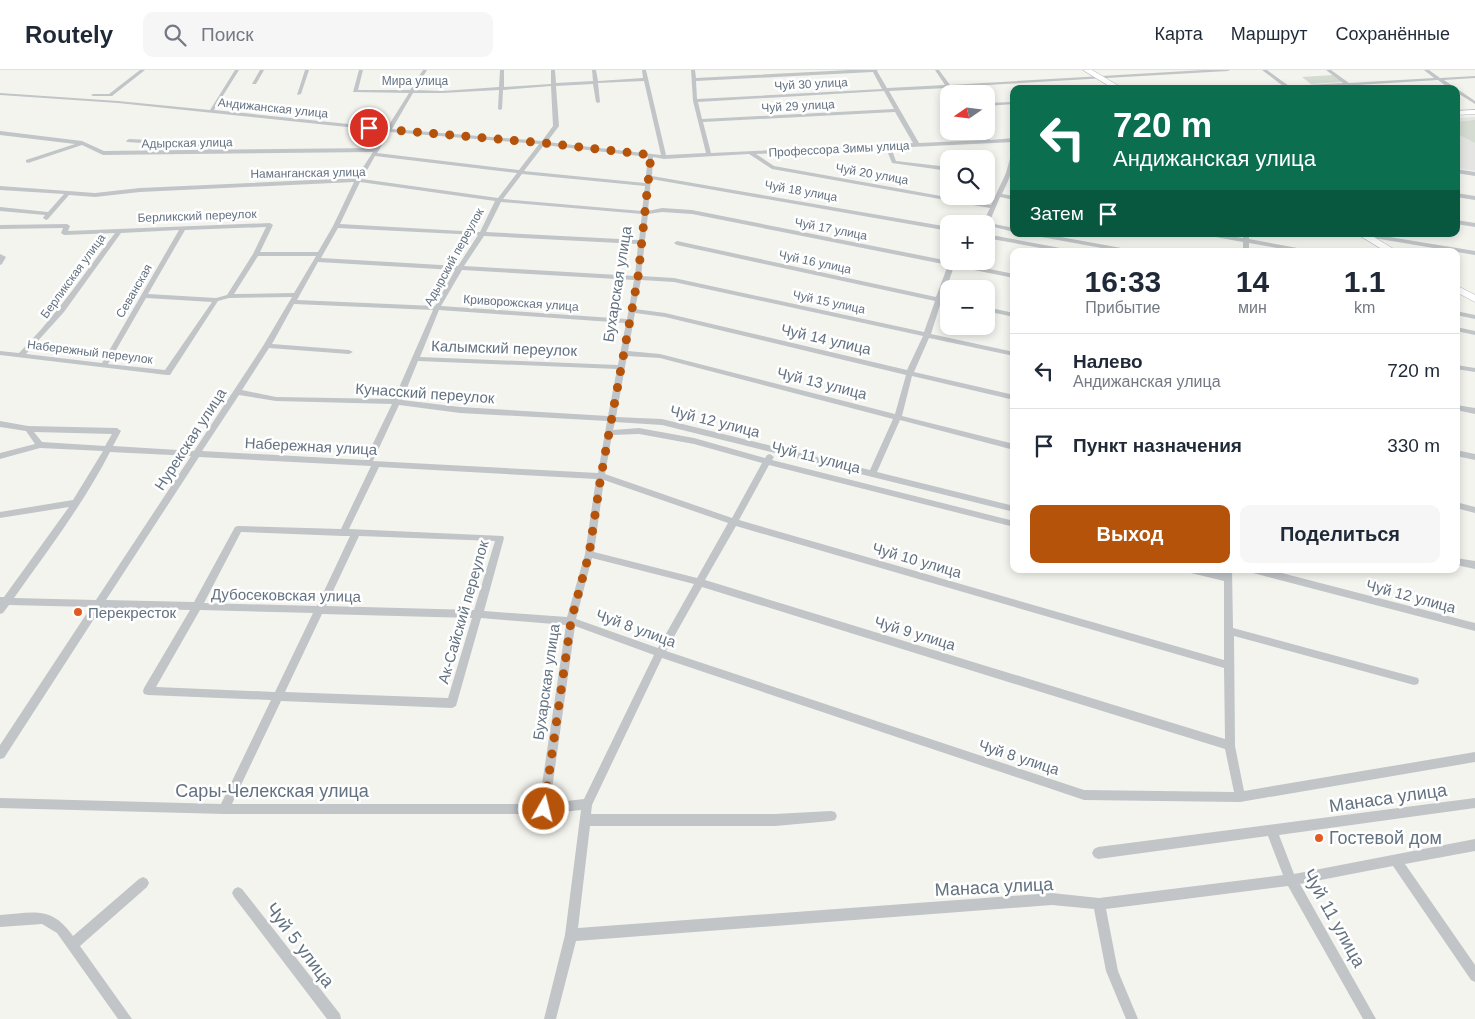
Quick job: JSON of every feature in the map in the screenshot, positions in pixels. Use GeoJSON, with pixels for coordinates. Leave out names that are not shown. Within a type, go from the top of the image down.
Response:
{"type":"FeatureCollection","features":[{"type":"Feature","properties":{"kind":"street"},"geometry":{"type":"LineString","coordinates":[[0,89],[110,95],[144,70]]}},
{"type":"Feature","properties":{"kind":"street"},"geometry":{"type":"LineString","coordinates":[[211,112],[237,70]]}},
{"type":"Feature","properties":{"kind":"street"},"geometry":{"type":"LineString","coordinates":[[254,83],[262,70]]}},
{"type":"Feature","properties":{"kind":"street"},"geometry":{"type":"LineString","coordinates":[[299,94],[307,70]]}},
{"type":"Feature","properties":{"kind":"street","name":"Мира улица"},"geometry":{"type":"LineString","coordinates":[[360,70],[355,91],[411,93],[646,79]]}},
{"type":"Feature","properties":{"kind":"street","name":"Нурекская улица"},"geometry":{"type":"LineString","coordinates":[[0,754],[267,346],[336,226],[358,180],[425,70]]}},
{"type":"Feature","properties":{"kind":"street"},"geometry":{"type":"LineString","coordinates":[[500,109],[502,70]]}},
{"type":"Feature","properties":{"kind":"street","name":"Адырский переулок"},"geometry":{"type":"LineString","coordinates":[[368,462],[397,402],[437,308],[481,235],[499,200],[556,126],[553,70]]}},
{"type":"Feature","properties":{"kind":"street"},"geometry":{"type":"LineString","coordinates":[[594,70],[598,102]]}},
{"type":"Feature","properties":{"kind":"street"},"geometry":{"type":"LineString","coordinates":[[644,70],[664,157]]}},
{"type":"Feature","properties":{"kind":"street"},"geometry":{"type":"LineString","coordinates":[[693,70],[695,101],[709,155]]}},
{"type":"Feature","properties":{"kind":"street"},"geometry":{"type":"LineString","coordinates":[[694,80],[875,70],[916,145]]}},
{"type":"Feature","properties":{"kind":"street"},"geometry":{"type":"LineString","coordinates":[[937,70],[947,85]]}},
{"type":"Feature","properties":{"kind":"street"},"geometry":{"type":"LineString","coordinates":[[1087,70],[1113,85]]}},
{"type":"Feature","properties":{"kind":"street","name":"Чуй 30 улица"},"geometry":{"type":"LineString","coordinates":[[965,85],[1228,70]]}},
{"type":"Feature","properties":{"kind":"street"},"geometry":{"type":"LineString","coordinates":[[1264,70],[1283,85]]}},
{"type":"Feature","properties":{"kind":"street"},"geometry":{"type":"LineString","coordinates":[[1328,70],[1348,84]]}},
{"type":"Feature","properties":{"kind":"street"},"geometry":{"type":"LineString","coordinates":[[1426,70],[1448,85]]}},
{"type":"Feature","properties":{"kind":"street"},"geometry":{"type":"LineString","coordinates":[[1333,85],[1475,77]]}},
{"type":"Feature","properties":{"kind":"street","name":"Чуй 30 улица"},"geometry":{"type":"LineString","coordinates":[[695,101],[940,87]]}},
{"type":"Feature","properties":{"kind":"street"},"geometry":{"type":"LineString","coordinates":[[1460,93],[1475,103]]}},
{"type":"Feature","properties":{"kind":"street","name":"Андижанская улица"},"geometry":{"type":"LineString","coordinates":[[0,94],[544,143],[664,157]]}},
{"type":"Feature","properties":{"kind":"street"},"geometry":{"type":"LineString","coordinates":[[995,104],[1010,103]]}},
{"type":"Feature","properties":{"kind":"street","name":"Чуй 29 улица"},"geometry":{"type":"LineString","coordinates":[[701,121],[897,110]]}},
{"type":"Feature","properties":{"kind":"street"},"geometry":{"type":"LineString","coordinates":[[1460,113],[1475,112]]}},
{"type":"Feature","properties":{"kind":"street","name":"Адырская улица"},"geometry":{"type":"LineString","coordinates":[[0,134],[82,143],[103,153],[376,152],[522,172],[648,181]]}},
{"type":"Feature","properties":{"kind":"street","name":"Профессора Зимы улица"},"geometry":{"type":"LineString","coordinates":[[664,157],[1010,140]]}},
{"type":"Feature","properties":{"kind":"street"},"geometry":{"type":"LineString","coordinates":[[129,141],[188,144],[227,152]]}},
{"type":"Feature","properties":{"kind":"street"},"geometry":{"type":"LineString","coordinates":[[28,161],[82,143]]}},
{"type":"Feature","properties":{"kind":"street"},"geometry":{"type":"LineString","coordinates":[[888,146],[894,162],[940,168]]}},
{"type":"Feature","properties":{"kind":"street","name":"Чуй 20 улица"},"geometry":{"type":"LineString","coordinates":[[750,153],[772,167],[994,207]]}},
{"type":"Feature","properties":{"kind":"street","name":"Бухарская улица"},"geometry":{"type":"LineString","coordinates":[[544,809],[571,621],[589,554],[628,321],[638,277],[651,155]]}},
{"type":"Feature","properties":{"kind":"street"},"geometry":{"type":"LineString","coordinates":[[1460,172],[1475,174]]}},
{"type":"Feature","properties":{"kind":"street"},"geometry":{"type":"LineString","coordinates":[[990,215],[998,195],[1010,175]]}},
{"type":"Feature","properties":{"kind":"street","name":"Наманганская улица"},"geometry":{"type":"LineString","coordinates":[[0,188],[95,195],[140,190],[358,180],[499,200],[645,213]]}},
{"type":"Feature","properties":{"kind":"street","name":"Чуй 18 улица"},"geometry":{"type":"LineString","coordinates":[[648,181],[940,228]]}},
{"type":"Feature","properties":{"kind":"street"},"geometry":{"type":"LineString","coordinates":[[0,226],[40,225],[67,194]]}},
{"type":"Feature","properties":{"kind":"street"},"geometry":{"type":"LineString","coordinates":[[998,195],[1010,197]]}},
{"type":"Feature","properties":{"kind":"street"},"geometry":{"type":"LineString","coordinates":[[1460,196],[1475,198]]}},
{"type":"Feature","properties":{"kind":"street"},"geometry":{"type":"LineString","coordinates":[[0,209],[50,214]]}},
{"type":"Feature","properties":{"kind":"street","name":"Чуй 17 улица"},"geometry":{"type":"LineString","coordinates":[[645,213],[662,210],[692,212],[940,261]]}},
{"type":"Feature","properties":{"kind":"street"},"geometry":{"type":"LineString","coordinates":[[1460,223],[1475,225]]}},
{"type":"Feature","properties":{"kind":"street","name":"Берликский переулок"},"geometry":{"type":"LineString","coordinates":[[40,225],[67,226],[64,233],[270,225],[256,254],[229,296]]}},
{"type":"Feature","properties":{"kind":"street"},"geometry":{"type":"LineString","coordinates":[[336,226],[642,242]]}},
{"type":"Feature","properties":{"kind":"street"},"geometry":{"type":"LineString","coordinates":[[995,226],[1010,229]]}},
{"type":"Feature","properties":{"kind":"street","name":"Севанская"},"geometry":{"type":"LineString","coordinates":[[104,365],[183,228]]}},
{"type":"Feature","properties":{"kind":"street","name":"Берликская улица"},"geometry":{"type":"LineString","coordinates":[[21,355],[48,329],[70,302],[120,230]]}},
{"type":"Feature","properties":{"kind":"street"},"geometry":{"type":"LineString","coordinates":[[1052,237],[1111,248]]}},
{"type":"Feature","properties":{"kind":"street"},"geometry":{"type":"LineString","coordinates":[[1246,237],[1291,248]]}},
{"type":"Feature","properties":{"kind":"street"},"geometry":{"type":"LineString","coordinates":[[1367,237],[1387,248]]}},
{"type":"Feature","properties":{"kind":"street"},"geometry":{"type":"LineString","coordinates":[[1380,237],[1445,248]]}},
{"type":"Feature","properties":{"kind":"street"},"geometry":{"type":"LineString","coordinates":[[995,238],[1050,248]]}},
{"type":"Feature","properties":{"kind":"street","name":"Чуй 16 улица"},"geometry":{"type":"LineString","coordinates":[[678,243],[939,300]]}},
{"type":"Feature","properties":{"kind":"street"},"geometry":{"type":"LineString","coordinates":[[1460,250],[1475,253]]}},
{"type":"Feature","properties":{"kind":"street","name":"Чуй 15 улица"},"geometry":{"type":"LineString","coordinates":[[256,254],[674,280],[1010,353]]}},
{"type":"Feature","properties":{"kind":"street"},"geometry":{"type":"LineString","coordinates":[[0,256],[3,257],[0,262]]}},
{"type":"Feature","properties":{"kind":"street"},"geometry":{"type":"LineString","coordinates":[[872,474],[898,416],[910,372],[927,335],[949,270]]}},
{"type":"Feature","properties":{"kind":"street","name":"Чуй 17 улица"},"geometry":{"type":"LineString","coordinates":[[985,270],[1010,275]]}},
{"type":"Feature","properties":{"kind":"street"},"geometry":{"type":"LineString","coordinates":[[1460,290],[1475,299]]}},
{"type":"Feature","properties":{"kind":"street"},"geometry":{"type":"LineString","coordinates":[[145,296],[216,300],[229,296]]}},
{"type":"Feature","properties":{"kind":"street","name":"Криворожская улица"},"geometry":{"type":"LineString","coordinates":[[229,296],[628,321]]}},
{"type":"Feature","properties":{"kind":"street","name":"Набережный переулок"},"geometry":{"type":"LineString","coordinates":[[0,353],[167,373],[216,300]]}},
{"type":"Feature","properties":{"kind":"street","name":"Чуй 14 улица"},"geometry":{"type":"LineString","coordinates":[[631,311],[665,315],[1010,397]]}},
{"type":"Feature","properties":{"kind":"street"},"geometry":{"type":"LineString","coordinates":[[995,311],[1010,314]]}},
{"type":"Feature","properties":{"kind":"street"},"geometry":{"type":"LineString","coordinates":[[1460,314],[1475,317]]}},
{"type":"Feature","properties":{"kind":"street"},"geometry":{"type":"LineString","coordinates":[[1460,330],[1475,333]]}},
{"type":"Feature","properties":{"kind":"street"},"geometry":{"type":"LineString","coordinates":[[267,346],[349,352]]}},
{"type":"Feature","properties":{"kind":"street","name":"Чуй 13 улица"},"geometry":{"type":"LineString","coordinates":[[623,353],[660,356],[1010,446]]}},
{"type":"Feature","properties":{"kind":"street","name":"Калымский переулок"},"geometry":{"type":"LineString","coordinates":[[416,359],[620,367]]}},
{"type":"Feature","properties":{"kind":"street"},"geometry":{"type":"LineString","coordinates":[[1460,368],[1475,370]]}},
{"type":"Feature","properties":{"kind":"street","name":"Кунасский переулок"},"geometry":{"type":"LineString","coordinates":[[237,392],[276,399],[397,402],[460,410],[612,418]]}},
{"type":"Feature","properties":{"kind":"street"},"geometry":{"type":"LineString","coordinates":[[1460,408],[1475,411]]}},
{"type":"Feature","properties":{"kind":"street","name":"Чуй 12 улица"},"geometry":{"type":"LineString","coordinates":[[612,418],[662,422],[1010,508]]}},
{"type":"Feature","properties":{"kind":"street"},"geometry":{"type":"LineString","coordinates":[[0,424],[28,429],[117,431],[108,450],[49,543],[3,601],[0,610]]}},
{"type":"Feature","properties":{"kind":"street"},"geometry":{"type":"LineString","coordinates":[[28,429],[40,445]]}},
{"type":"Feature","properties":{"kind":"street","name":"Чуй 11 улица"},"geometry":{"type":"LineString","coordinates":[[609,434],[639,432],[694,441],[768,462],[1010,523]]}},
{"type":"Feature","properties":{"kind":"street","name":"Набережная улица"},"geometry":{"type":"LineString","coordinates":[[0,456],[40,445],[601,476]]}},
{"type":"Feature","properties":{"kind":"street"},"geometry":{"type":"LineString","coordinates":[[550,1019],[571,935],[587,804],[660,653],[698,582],[774,450]]}},
{"type":"Feature","properties":{"kind":"street"},"geometry":{"type":"LineString","coordinates":[[1460,454],[1475,457]]}},
{"type":"Feature","properties":{"kind":"street"},"geometry":{"type":"LineString","coordinates":[[344,533],[377,463]]}},
{"type":"Feature","properties":{"kind":"street","name":"Чуй 10 улица"},"geometry":{"type":"LineString","coordinates":[[601,476],[734,522],[1228,665]]}},
{"type":"Feature","properties":{"kind":"street"},"geometry":{"type":"LineString","coordinates":[[0,515],[75,503]]}},
{"type":"Feature","properties":{"kind":"street"},"geometry":{"type":"LineString","coordinates":[[1460,506],[1475,510]]}},
{"type":"Feature","properties":{"kind":"street","name":"Ак-Сайский переулок"},"geometry":{"type":"LineString","coordinates":[[238,529],[344,533],[500,538],[452,703],[148,691],[196,608],[238,529]]}},
{"type":"Feature","properties":{"kind":"street"},"geometry":{"type":"LineString","coordinates":[[224,809],[356,533]]}},
{"type":"Feature","properties":{"kind":"street","name":"Чуй 9 улица"},"geometry":{"type":"LineString","coordinates":[[589,554],[698,582],[1230,746]]}},
{"type":"Feature","properties":{"kind":"street"},"geometry":{"type":"LineString","coordinates":[[1460,562],[1475,566]]}},
{"type":"Feature","properties":{"kind":"street"},"geometry":{"type":"LineString","coordinates":[[1228,573],[1230,746],[1240,797]]}},
{"type":"Feature","properties":{"kind":"street","name":"Чуй 12 улица"},"geometry":{"type":"LineString","coordinates":[[1268,573],[1475,627]]}},
{"type":"Feature","properties":{"kind":"street","name":"Дубосековская улица"},"geometry":{"type":"LineString","coordinates":[[3,601],[196,608],[478,614],[571,621]]}},
{"type":"Feature","properties":{"kind":"street","name":"Чуй 8 улица"},"geometry":{"type":"LineString","coordinates":[[571,621],[660,653],[1084,795],[1240,797],[1475,757]]}},
{"type":"Feature","properties":{"kind":"street"},"geometry":{"type":"LineString","coordinates":[[1229,631],[1414,681]]}},
{"type":"Feature","properties":{"kind":"street","name":"Сары-Челекская улица"},"geometry":{"type":"LineString","coordinates":[[0,803],[224,809],[544,809]]}},
{"type":"Feature","properties":{"kind":"street","name":"Манаса улица"},"geometry":{"type":"LineString","coordinates":[[1098,853],[1475,803]]}},
{"type":"Feature","properties":{"kind":"street"},"geometry":{"type":"LineString","coordinates":[[544,809],[587,804]]}},
{"type":"Feature","properties":{"kind":"street"},"geometry":{"type":"LineString","coordinates":[[585,820],[775,820],[831,816]]}},
{"type":"Feature","properties":{"kind":"street","name":"Чуй 11 улица"},"geometry":{"type":"LineString","coordinates":[[1272,831],[1292,880],[1370,1019]]}},
{"type":"Feature","properties":{"kind":"street","name":"Манаса улица"},"geometry":{"type":"LineString","coordinates":[[571,935],[1052,899],[1098,904],[1292,880],[1475,844]]}},
{"type":"Feature","properties":{"kind":"street"},"geometry":{"type":"LineString","coordinates":[[1395,860],[1475,976]]}},
{"type":"Feature","properties":{"kind":"street"},"geometry":{"type":"LineString","coordinates":[[72,945],[143,883]]}},
{"type":"Feature","properties":{"kind":"street","name":"Чуй 5 улица"},"geometry":{"type":"LineString","coordinates":[[238,893],[335,1019]]}},
{"type":"Feature","properties":{"kind":"street"},"geometry":{"type":"LineString","coordinates":[[1098,904],[1112,971],[1132,1019]]}},
{"type":"Feature","properties":{"kind":"street"},"geometry":{"type":"LineString","coordinates":[[0,921],[44,918],[61,929],[126,1019]]}},
{"type":"Feature","properties":{"kind":"shaded area"},"geometry":{"type":"Polygon","coordinates":[[[1333,75],[1343,82],[1311,84],[1302,77],[1333,75]]]}},
{"type":"Feature","properties":{"kind":"shaded area"},"geometry":{"type":"Polygon","coordinates":[[[1475,117],[1475,171],[1460,169],[1460,118],[1475,117]]]}},
{"type":"Feature","properties":{"kind":"shaded area"},"geometry":{"type":"Polygon","coordinates":[[[1475,120],[1475,143],[1460,135],[1460,122],[1475,120]]]}},
{"type":"Feature","properties":{"kind":"place","name":"Перекресток"},"geometry":{"type":"Point","coordinates":[78,612]}},
{"type":"Feature","properties":{"kind":"place","name":"Гостевой дом"},"geometry":{"type":"Point","coordinates":[1319,838]}},
{"type":"Feature","properties":{"kind":"route"},"geometry":{"type":"LineString","coordinates":[[369,128],[544,143],[651,155],[638,277],[628,321],[589,554],[571,621],[544,809]]}}]}
